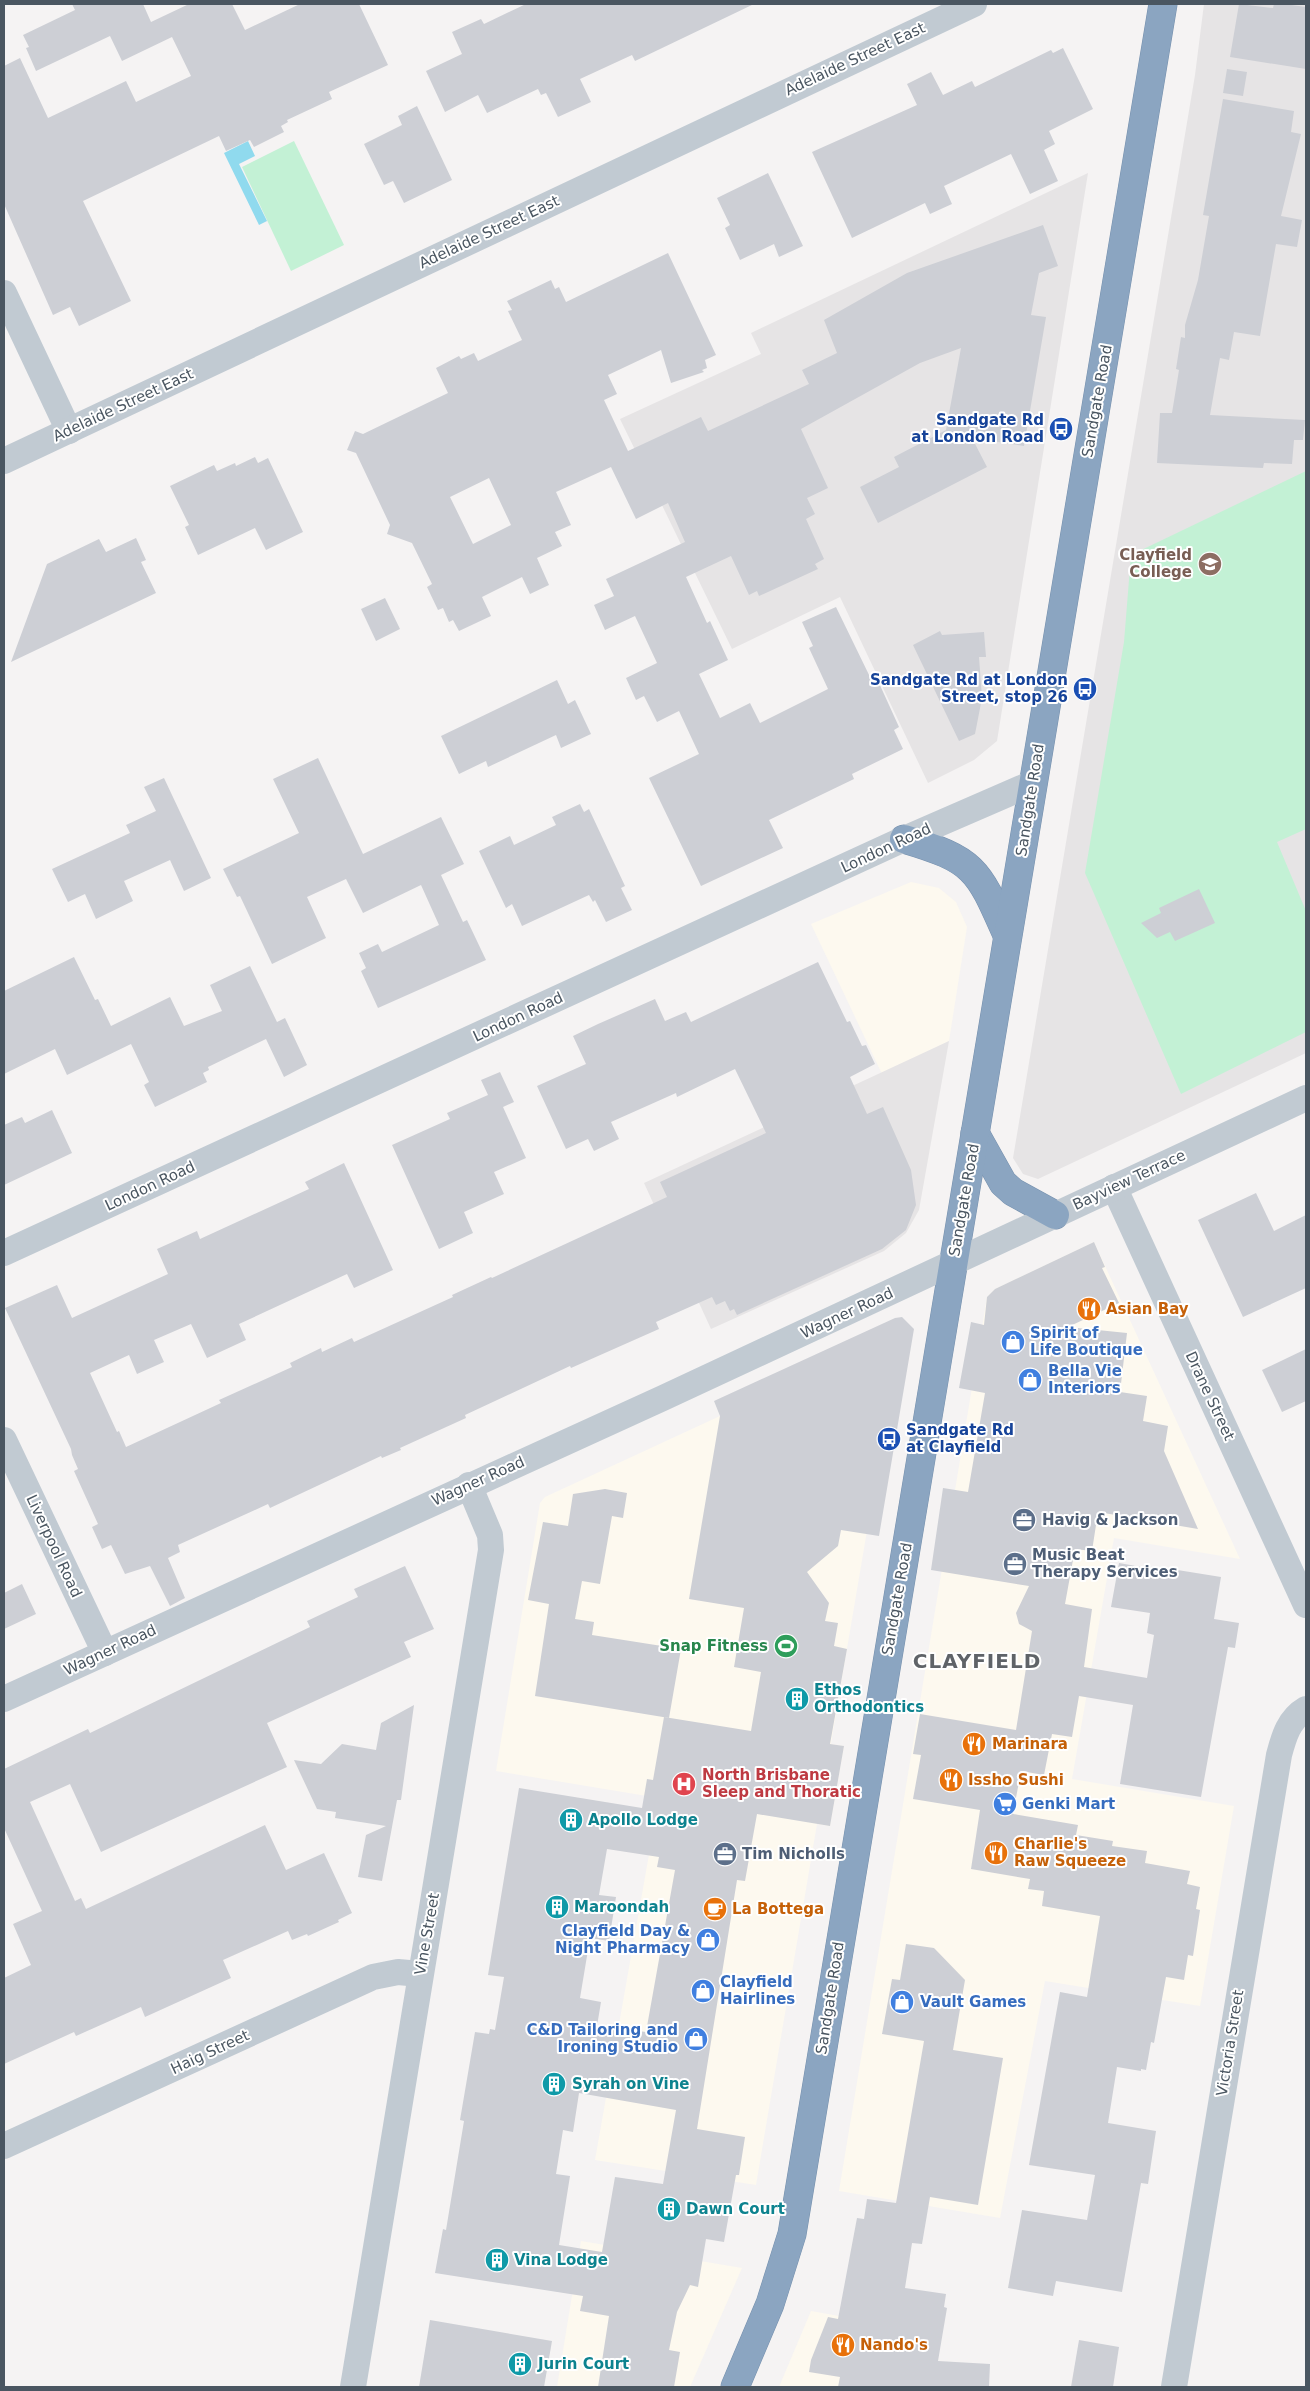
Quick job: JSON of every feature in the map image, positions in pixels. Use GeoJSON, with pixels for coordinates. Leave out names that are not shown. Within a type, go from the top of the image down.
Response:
{"type":"FeatureCollection","features":[{"type":"Feature","properties":{"kind":"highway","name":"Sandgate Road"},"geometry":{"type":"LineString","coordinates":[[735,2387],[770,2304],[792,2234],[1163,4]]}},
{"type":"Feature","properties":{"kind":"highway"},"geometry":{"type":"LineString","coordinates":[[904,839],[951,855],[976,874],[987,888],[1007,935]]}},
{"type":"Feature","properties":{"kind":"highway"},"geometry":{"type":"LineString","coordinates":[[975,1134],[1003,1183],[1013,1192],[1055,1215]]}},
{"type":"Feature","properties":{"kind":"street","name":"Adelaide Street East"},"geometry":{"type":"LineString","coordinates":[[4,461],[974,4]]}},
{"type":"Feature","properties":{"kind":"street"},"geometry":{"type":"LineString","coordinates":[[4,293],[68,430]]}},
{"type":"Feature","properties":{"kind":"street","name":"London Road"},"geometry":{"type":"LineString","coordinates":[[4,1253],[904,839],[1032,783]]}},
{"type":"Feature","properties":{"kind":"street","name":"Bayview Terrace"},"geometry":{"type":"LineString","coordinates":[[953,1264],[1306,1098]]}},
{"type":"Feature","properties":{"kind":"street","name":"Drane Street"},"geometry":{"type":"LineString","coordinates":[[1114,1187],[1304,1594]]}},
{"type":"Feature","properties":{"kind":"street","name":"Wagner Road"},"geometry":{"type":"LineString","coordinates":[[4,1699],[953,1264]]}},
{"type":"Feature","properties":{"kind":"street","name":"Liverpool Road"},"geometry":{"type":"LineString","coordinates":[[4,1440],[105,1652]]}},
{"type":"Feature","properties":{"kind":"street","name":"Vine Street"},"geometry":{"type":"LineString","coordinates":[[353,2387],[491,1550],[490,1535],[469,1485]]}},
{"type":"Feature","properties":{"kind":"street","name":"Victoria Street"},"geometry":{"type":"LineString","coordinates":[[1174,2387],[1278,1755],[1285,1733],[1292,1720],[1306,1709]]}},
{"type":"Feature","properties":{"kind":"street","name":"Haig Street"},"geometry":{"type":"LineString","coordinates":[[4,2146],[373,1977],[398,1972],[420,1974]]}},
{"type":"Feature","properties":{"kind":"shaded area","name":"Clayfield College"},"geometry":{"type":"Polygon","coordinates":[[[1204,4],[1306,4],[1306,1053],[1038,1179],[1023,1174],[1013,1158],[1195,75],[1204,4]]]}},
{"type":"Feature","properties":{"kind":"shaded area"},"geometry":{"type":"Polygon","coordinates":[[[1088,173],[997,741],[974,760],[928,783],[840,597],[732,649],[620,419],[761,354],[751,333],[1088,173]]]}},
{"type":"Feature","properties":{"kind":"shaded area"},"geometry":{"type":"Polygon","coordinates":[[[911,882],[939,888],[956,902],[967,927],[949,1041],[882,1074],[811,924],[911,882]]]}},
{"type":"Feature","properties":{"kind":"shaded area"},"geometry":{"type":"Polygon","coordinates":[[[949,1041],[919,1210],[906,1233],[884,1251],[711,1329],[644,1183],[949,1041]]]}},
{"type":"Feature","properties":{"kind":"shaded area"},"geometry":{"type":"Polygon","coordinates":[[[1094,1242],[1240,1559],[1114,1538],[1072,1779],[1234,1806],[1200,2006],[1045,1981],[1000,2218],[839,2191],[987,1297],[995,1289],[1094,1242]]]}},
{"type":"Feature","properties":{"kind":"shaded area"},"geometry":{"type":"Polygon","coordinates":[[[897,1354],[831,1744],[844,1746],[830,1826],[817,1824],[756,2185],[595,2160],[659,1798],[496,1771],[540,1503],[545,1497],[720,1416],[897,1354]]]}},
{"type":"Feature","properties":{"kind":"shaded area"},"geometry":{"type":"Polygon","coordinates":[[[581,2241],[742,2268],[690,2387],[557,2387],[581,2241]]]}},
{"type":"Feature","properties":{"kind":"shaded area"},"geometry":{"type":"Polygon","coordinates":[[[811,2311],[928,2332],[926,2387],[779,2387],[811,2311]]]}},
{"type":"Feature","properties":{"kind":"green space"},"geometry":{"type":"Polygon","coordinates":[[[294,141],[344,245],[291,271],[242,167],[294,141]]]}},
{"type":"Feature","properties":{"kind":"green space"},"geometry":{"type":"Polygon","coordinates":[[[1306,471],[1306,829],[1277,842],[1306,911],[1306,1032],[1181,1094],[1085,873],[1124,642],[1131,555],[1306,471]]]}},
{"type":"Feature","properties":{"kind":"water"},"geometry":{"type":"Polygon","coordinates":[[[248,141],[255,156],[239,164],[267,221],[259,225],[224,153],[248,141]]]}},
{"type":"Feature","properties":{"kind":"building"},"geometry":{"type":"Polygon","coordinates":[[[72,4],[143,4],[151,22],[189,4],[232,4],[245,30],[300,4],[359,4],[388,65],[329,92],[332,99],[287,120],[288,122],[281,126],[284,132],[254,147],[250,140],[226,151],[219,136],[83,201],[131,301],[79,326],[70,307],[53,315],[4,204],[4,66],[20,58],[48,118],[126,81],[136,102],[191,76],[172,37],[122,61],[110,36],[36,71],[26,48],[29,47],[23,35],[75,10],[72,4]]]}},
{"type":"Feature","properties":{"kind":"building"},"geometry":{"type":"Polygon","coordinates":[[[526,4],[754,4],[635,61],[632,55],[580,79],[591,102],[558,117],[546,93],[541,95],[538,89],[487,113],[478,95],[445,112],[426,71],[462,54],[452,32],[481,19],[484,24],[526,4]]]}},
{"type":"Feature","properties":{"kind":"building"},"geometry":{"type":"Polygon","coordinates":[[[1239,4],[1273,8],[1274,4],[1306,7],[1306,69],[1230,57],[1239,4]]]}},
{"type":"Feature","properties":{"kind":"building"},"geometry":{"type":"Polygon","coordinates":[[[1063,48],[1093,109],[1049,131],[1055,144],[1044,150],[1058,181],[1030,194],[1011,154],[944,186],[952,204],[930,214],[925,203],[852,238],[812,152],[917,105],[907,84],[931,72],[943,95],[972,81],[975,87],[1051,50],[1053,53],[1063,48]]]}},
{"type":"Feature","properties":{"kind":"building"},"geometry":{"type":"Polygon","coordinates":[[[1227,69],[1247,72],[1243,96],[1223,93],[1227,69]]]}},
{"type":"Feature","properties":{"kind":"building"},"geometry":{"type":"Polygon","coordinates":[[[1223,99],[1294,111],[1291,132],[1301,134],[1281,216],[1302,220],[1297,247],[1276,244],[1260,336],[1234,332],[1229,360],[1220,358],[1210,415],[1305,420],[1303,440],[1294,440],[1292,464],[1264,463],[1263,468],[1157,463],[1160,413],[1172,413],[1179,370],[1176,369],[1181,337],[1185,338],[1185,325],[1198,280],[1209,216],[1203,215],[1223,99]]]}},
{"type":"Feature","properties":{"kind":"building"},"geometry":{"type":"Polygon","coordinates":[[[417,106],[452,180],[404,203],[393,181],[384,185],[364,144],[402,125],[398,116],[417,106]]]}},
{"type":"Feature","properties":{"kind":"building"},"geometry":{"type":"Polygon","coordinates":[[[768,173],[803,246],[779,257],[774,244],[740,260],[725,228],[730,225],[717,198],[768,173]]]}},
{"type":"Feature","properties":{"kind":"building"},"geometry":{"type":"Polygon","coordinates":[[[1043,225],[1058,266],[1039,273],[1031,315],[1046,317],[1024,446],[972,438],[987,467],[878,523],[860,487],[899,467],[894,457],[946,430],[961,348],[920,363],[801,429],[828,488],[807,498],[815,514],[806,519],[824,559],[815,564],[818,569],[759,596],[757,591],[749,595],[731,556],[686,577],[707,623],[710,621],[728,660],[699,674],[720,718],[750,703],[760,723],[828,689],[809,648],[813,646],[802,622],[836,607],[871,679],[875,685],[879,683],[899,727],[894,730],[903,749],[852,774],[854,779],[769,820],[783,848],[701,886],[649,778],[699,754],[679,711],[657,722],[644,696],[636,700],[626,678],[657,663],[635,616],[605,630],[594,605],[614,596],[606,579],[685,542],[668,503],[636,519],[611,467],[556,492],[571,525],[555,532],[562,546],[537,558],[549,585],[530,594],[522,577],[482,597],[491,616],[459,631],[453,620],[449,622],[443,608],[438,610],[427,587],[432,584],[412,543],[387,534],[390,525],[356,453],[347,450],[355,431],[363,434],[448,393],[436,368],[459,356],[461,359],[474,353],[478,361],[522,340],[508,311],[512,310],[507,301],[551,280],[555,289],[559,287],[566,302],[668,253],[716,355],[705,360],[707,368],[702,370],[704,372],[671,383],[661,350],[608,375],[617,394],[604,400],[628,451],[701,417],[708,431],[809,384],[802,370],[837,353],[824,320],[907,273],[1043,225]],[[489,478],[450,497],[473,544],[511,525],[489,478]]]}},
{"type":"Feature","properties":{"kind":"building"},"geometry":{"type":"Polygon","coordinates":[[[255,457],[258,463],[268,458],[303,532],[266,550],[255,528],[198,555],[185,527],[189,525],[170,486],[214,465],[217,471],[235,463],[236,466],[255,457]]]}},
{"type":"Feature","properties":{"kind":"building"},"geometry":{"type":"Polygon","coordinates":[[[136,538],[146,560],[141,562],[156,593],[11,662],[47,564],[99,539],[106,552],[136,538]]]}},
{"type":"Feature","properties":{"kind":"building"},"geometry":{"type":"Polygon","coordinates":[[[385,598],[400,629],[376,641],[361,609],[385,598]]]}},
{"type":"Feature","properties":{"kind":"building"},"geometry":{"type":"Polygon","coordinates":[[[940,631],[942,635],[984,632],[986,657],[979,657],[982,698],[975,734],[959,741],[913,645],[940,631]]]}},
{"type":"Feature","properties":{"kind":"building"},"geometry":{"type":"Polygon","coordinates":[[[557,680],[568,704],[575,700],[591,734],[561,748],[556,735],[488,767],[486,761],[459,774],[441,736],[557,680]]]}},
{"type":"Feature","properties":{"kind":"building"},"geometry":{"type":"Polygon","coordinates":[[[318,758],[363,854],[441,817],[464,864],[441,875],[463,922],[467,920],[486,960],[378,1008],[361,971],[366,968],[359,953],[378,944],[382,952],[439,925],[421,885],[363,913],[346,879],[307,897],[326,938],[272,964],[240,896],[237,897],[223,869],[299,833],[273,779],[318,758]]]}},
{"type":"Feature","properties":{"kind":"building"},"geometry":{"type":"Polygon","coordinates":[[[164,778],[211,878],[184,891],[170,860],[124,881],[133,901],[96,919],[85,894],[68,902],[52,869],[130,833],[126,825],[156,811],[144,787],[164,778]]]}},
{"type":"Feature","properties":{"kind":"building"},"geometry":{"type":"Polygon","coordinates":[[[580,804],[584,812],[589,809],[625,886],[621,888],[632,910],[606,922],[595,900],[593,902],[589,895],[522,926],[512,904],[506,908],[479,851],[510,836],[514,845],[556,825],[552,817],[580,804]]]}},
{"type":"Feature","properties":{"kind":"building"},"geometry":{"type":"Polygon","coordinates":[[[1199,889],[1215,923],[1175,941],[1170,932],[1157,938],[1141,923],[1161,913],[1159,908],[1199,889]]]}},
{"type":"Feature","properties":{"kind":"building"},"geometry":{"type":"Polygon","coordinates":[[[74,957],[95,1000],[98,999],[111,1026],[170,997],[184,1026],[222,1011],[210,985],[250,966],[277,1022],[285,1018],[307,1065],[284,1077],[266,1039],[208,1067],[209,1070],[203,1073],[207,1082],[155,1107],[144,1085],[149,1082],[131,1044],[67,1075],[55,1049],[4,1074],[4,991],[74,957]]]}},
{"type":"Feature","properties":{"kind":"building"},"geometry":{"type":"Polygon","coordinates":[[[818,962],[847,1022],[850,1021],[862,1046],[866,1045],[875,1064],[850,1077],[867,1114],[883,1107],[911,1170],[916,1205],[906,1230],[882,1249],[737,1315],[734,1309],[730,1311],[725,1301],[716,1305],[712,1297],[656,1322],[659,1329],[571,1368],[570,1366],[465,1415],[466,1418],[400,1448],[401,1450],[382,1458],[381,1456],[270,1508],[268,1504],[178,1545],[180,1552],[168,1558],[185,1598],[170,1606],[150,1566],[125,1574],[111,1545],[102,1549],[92,1527],[98,1524],[74,1471],[78,1469],[71,1449],[5,1308],[57,1285],[72,1318],[168,1274],[157,1249],[197,1231],[200,1239],[309,1189],[305,1182],[344,1163],[393,1270],[354,1288],[347,1274],[239,1324],[246,1340],[207,1358],[191,1324],[154,1340],[164,1362],[137,1374],[129,1355],[90,1373],[117,1432],[119,1431],[126,1447],[221,1403],[219,1400],[292,1367],[290,1363],[321,1348],[322,1352],[352,1338],[354,1342],[667,1197],[660,1182],[766,1133],[735,1069],[677,1097],[676,1093],[611,1122],[619,1139],[594,1151],[588,1139],[566,1149],[537,1086],[586,1064],[573,1036],[598,1024],[655,999],[665,1021],[686,1012],[691,1022],[818,962]]]}},
{"type":"Feature","properties":{"kind":"building"},"geometry":{"type":"Polygon","coordinates":[[[500,1072],[514,1102],[503,1107],[526,1158],[494,1172],[504,1194],[464,1212],[473,1233],[439,1249],[392,1145],[450,1119],[447,1113],[488,1095],[481,1080],[500,1072]]]}},
{"type":"Feature","properties":{"kind":"building"},"geometry":{"type":"Polygon","coordinates":[[[52,1110],[72,1153],[4,1185],[4,1125],[22,1117],[25,1123],[52,1110]]]}},
{"type":"Feature","properties":{"kind":"building"},"geometry":{"type":"Polygon","coordinates":[[[1256,1193],[1274,1231],[1306,1215],[1306,1288],[1243,1317],[1198,1220],[1256,1193]]]}},
{"type":"Feature","properties":{"kind":"building"},"geometry":{"type":"Polygon","coordinates":[[[1094,1242],[1105,1267],[1102,1268],[1119,1303],[1068,1327],[1127,1333],[1120,1392],[1147,1396],[1143,1421],[1168,1426],[1164,1451],[1198,1529],[1098,1512],[1092,1551],[1075,1549],[1065,1604],[1092,1609],[1084,1667],[1147,1678],[1154,1635],[1147,1633],[1150,1613],[1111,1607],[1119,1563],[1164,1571],[1165,1568],[1221,1577],[1214,1619],[1239,1623],[1235,1648],[1228,1647],[1201,1797],[1120,1784],[1133,1705],[1079,1696],[1072,1737],[1052,1734],[1044,1775],[1021,1771],[1013,1814],[1078,1825],[1076,1835],[1113,1841],[1112,1846],[1147,1851],[1145,1863],[1190,1871],[1187,1884],[1200,1887],[1196,1909],[1200,1910],[1193,1956],[1188,1955],[1184,1980],[1166,1977],[1154,2043],[1151,2042],[1146,2070],[1141,2069],[1141,2071],[1117,2067],[1108,2123],[1156,2131],[1148,2184],[1141,2183],[1122,2292],[1056,2281],[1053,2296],[1008,2288],[1022,2210],[1087,2220],[1095,2175],[1029,2165],[1060,1992],[1087,1997],[1100,1916],[1042,1906],[1044,1891],[1028,1889],[1030,1879],[971,1869],[980,1810],[913,1799],[921,1755],[913,1754],[920,1714],[1016,1730],[1032,1631],[1019,1624],[1016,1613],[1029,1586],[931,1570],[943,1488],[968,1492],[985,1393],[959,1388],[971,1322],[984,1325],[987,1297],[995,1289],[1094,1242]]]}},
{"type":"Feature","properties":{"kind":"building"},"geometry":{"type":"Polygon","coordinates":[[[902,1317],[914,1329],[879,1536],[841,1530],[838,1546],[807,1572],[829,1603],[825,1621],[838,1623],[834,1646],[847,1649],[830,1744],[844,1746],[830,1826],[757,1814],[745,1881],[737,1880],[697,2129],[745,2137],[739,2175],[736,2175],[724,2242],[706,2239],[698,2287],[690,2285],[677,2312],[669,2350],[680,2352],[674,2387],[598,2387],[609,2316],[580,2311],[583,2296],[435,2273],[443,2229],[446,2230],[464,2121],[460,2120],[475,2032],[489,2034],[490,2029],[495,2030],[504,1977],[488,1975],[519,1788],[642,1808],[647,1779],[653,1780],[664,1717],[751,1731],[761,1672],[734,1667],[744,1608],[689,1599],[720,1416],[714,1401],[895,1318],[902,1317]],[[607,1849],[599,1895],[616,1897],[609,1941],[590,1938],[580,1998],[601,2002],[597,2026],[646,2032],[675,1870],[657,1867],[659,1857],[607,1849]],[[579,2093],[573,2132],[563,2130],[556,2174],[570,2176],[559,2245],[602,2252],[615,2177],[663,2184],[676,2110],[579,2093]]]}},
{"type":"Feature","properties":{"kind":"building"},"geometry":{"type":"Polygon","coordinates":[[[1306,1349],[1306,1401],[1282,1412],[1262,1370],[1306,1349]]]}},
{"type":"Feature","properties":{"kind":"building"},"geometry":{"type":"Polygon","coordinates":[[[605,1489],[627,1493],[623,1518],[612,1516],[600,1584],[582,1581],[575,1619],[594,1622],[592,1635],[681,1649],[669,1718],[535,1696],[549,1604],[528,1600],[543,1522],[568,1526],[573,1494],[605,1489]]]}},
{"type":"Feature","properties":{"kind":"building"},"geometry":{"type":"Polygon","coordinates":[[[405,1566],[434,1629],[404,1642],[411,1657],[267,1723],[287,1767],[101,1852],[70,1784],[30,1802],[75,1901],[81,1898],[86,1909],[265,1825],[286,1870],[324,1853],[352,1913],[338,1920],[339,1922],[308,1936],[307,1934],[292,1940],[288,1931],[223,1960],[231,1978],[145,2017],[141,2007],[76,2036],[74,2032],[4,2064],[4,1978],[31,1965],[13,1924],[42,1911],[4,1828],[4,1769],[88,1729],[90,1733],[310,1627],[307,1621],[358,1597],[354,1589],[405,1566]]]}},
{"type":"Feature","properties":{"kind":"building"},"geometry":{"type":"Polygon","coordinates":[[[22,1584],[36,1614],[4,1629],[4,1593],[22,1584]]]}},
{"type":"Feature","properties":{"kind":"building"},"geometry":{"type":"Polygon","coordinates":[[[414,1705],[401,1800],[397,1800],[382,1881],[358,1877],[366,1835],[386,1826],[335,1818],[336,1812],[317,1809],[294,1760],[321,1764],[342,1744],[376,1750],[381,1723],[414,1705]]]}},
{"type":"Feature","properties":{"kind":"building"},"geometry":{"type":"Polygon","coordinates":[[[906,1944],[934,1948],[965,1980],[953,2050],[1003,2058],[978,2205],[930,2197],[922,2244],[912,2243],[905,2288],[946,2294],[944,2307],[947,2308],[938,2361],[990,2364],[989,2387],[838,2387],[840,2377],[809,2372],[811,2360],[828,2317],[838,2319],[857,2218],[864,2219],[867,2199],[896,2203],[924,2041],[882,2034],[892,1979],[900,1980],[906,1944]]]}},
{"type":"Feature","properties":{"kind":"building"},"geometry":{"type":"Polygon","coordinates":[[[430,2320],[552,2341],[544,2387],[419,2387],[430,2320]]]}},
{"type":"Feature","properties":{"kind":"building"},"geometry":{"type":"Polygon","coordinates":[[[1079,2340],[1119,2347],[1113,2387],[1071,2387],[1079,2340]]]}},
{"type":"Feature","properties":{"kind":"place","name":"Sandgate Rd at London Road"},"geometry":{"type":"Point","coordinates":[1061,429]}},
{"type":"Feature","properties":{"kind":"place","name":"Clayfield College"},"geometry":{"type":"Point","coordinates":[1210,564]}},
{"type":"Feature","properties":{"kind":"place","name":"Sandgate Rd at London Street, stop 26"},"geometry":{"type":"Point","coordinates":[1085,689]}},
{"type":"Feature","properties":{"kind":"place","name":"Asian Bay"},"geometry":{"type":"Point","coordinates":[1089,1309]}},
{"type":"Feature","properties":{"kind":"place","name":"Spirit of Life Boutique"},"geometry":{"type":"Point","coordinates":[1013,1342]}},
{"type":"Feature","properties":{"kind":"place","name":"Bella Vie Interiors"},"geometry":{"type":"Point","coordinates":[1030,1380]}},
{"type":"Feature","properties":{"kind":"place","name":"Sandgate Rd at Clayfield"},"geometry":{"type":"Point","coordinates":[889,1439]}},
{"type":"Feature","properties":{"kind":"place","name":"Havig & Jackson"},"geometry":{"type":"Point","coordinates":[1024,1520]}},
{"type":"Feature","properties":{"kind":"place","name":"Music Beat Therapy Services"},"geometry":{"type":"Point","coordinates":[1015,1564]}},
{"type":"Feature","properties":{"kind":"place","name":"Snap Fitness"},"geometry":{"type":"Point","coordinates":[786,1646]}},
{"type":"Feature","properties":{"kind":"place","name":"Ethos Orthodontics"},"geometry":{"type":"Point","coordinates":[797,1699]}},
{"type":"Feature","properties":{"kind":"place","name":"Marinara"},"geometry":{"type":"Point","coordinates":[974,1744]}},
{"type":"Feature","properties":{"kind":"place","name":"Issho Sushi"},"geometry":{"type":"Point","coordinates":[951,1780]}},
{"type":"Feature","properties":{"kind":"place","name":"North Brisbane Sleep and Thoratic"},"geometry":{"type":"Point","coordinates":[684,1784]}},
{"type":"Feature","properties":{"kind":"place","name":"Genki Mart"},"geometry":{"type":"Point","coordinates":[1005,1804]}},
{"type":"Feature","properties":{"kind":"place","name":"Apollo Lodge"},"geometry":{"type":"Point","coordinates":[571,1820]}},
{"type":"Feature","properties":{"kind":"place","name":"Charlie's Raw Squeeze"},"geometry":{"type":"Point","coordinates":[996,1853]}},
{"type":"Feature","properties":{"kind":"place","name":"Tim Nicholls"},"geometry":{"type":"Point","coordinates":[725,1854]}},
{"type":"Feature","properties":{"kind":"place","name":"Maroondah"},"geometry":{"type":"Point","coordinates":[557,1907]}},
{"type":"Feature","properties":{"kind":"place","name":"La Bottega"},"geometry":{"type":"Point","coordinates":[715,1909]}},
{"type":"Feature","properties":{"kind":"place","name":"Clayfield Day & Night Pharmacy"},"geometry":{"type":"Point","coordinates":[708,1940]}},
{"type":"Feature","properties":{"kind":"place","name":"Clayfield Hairlines"},"geometry":{"type":"Point","coordinates":[703,1991]}},
{"type":"Feature","properties":{"kind":"place","name":"Vault Games"},"geometry":{"type":"Point","coordinates":[902,2002]}},
{"type":"Feature","properties":{"kind":"place","name":"C&D Tailoring and Ironing Studio"},"geometry":{"type":"Point","coordinates":[696,2039]}},
{"type":"Feature","properties":{"kind":"place","name":"Syrah on Vine"},"geometry":{"type":"Point","coordinates":[554,2084]}},
{"type":"Feature","properties":{"kind":"place","name":"Dawn Court"},"geometry":{"type":"Point","coordinates":[669,2209]}},
{"type":"Feature","properties":{"kind":"place","name":"Vina Lodge"},"geometry":{"type":"Point","coordinates":[497,2260]}},
{"type":"Feature","properties":{"kind":"place","name":"Nando's"},"geometry":{"type":"Point","coordinates":[843,2345]}},
{"type":"Feature","properties":{"kind":"place","name":"Jurin Court"},"geometry":{"type":"Point","coordinates":[520,2364]}},
{"type":"Feature","properties":{"kind":"district","name":"CLAYFIELD"},"geometry":{"type":"Point","coordinates":[977,1661]}}]}
